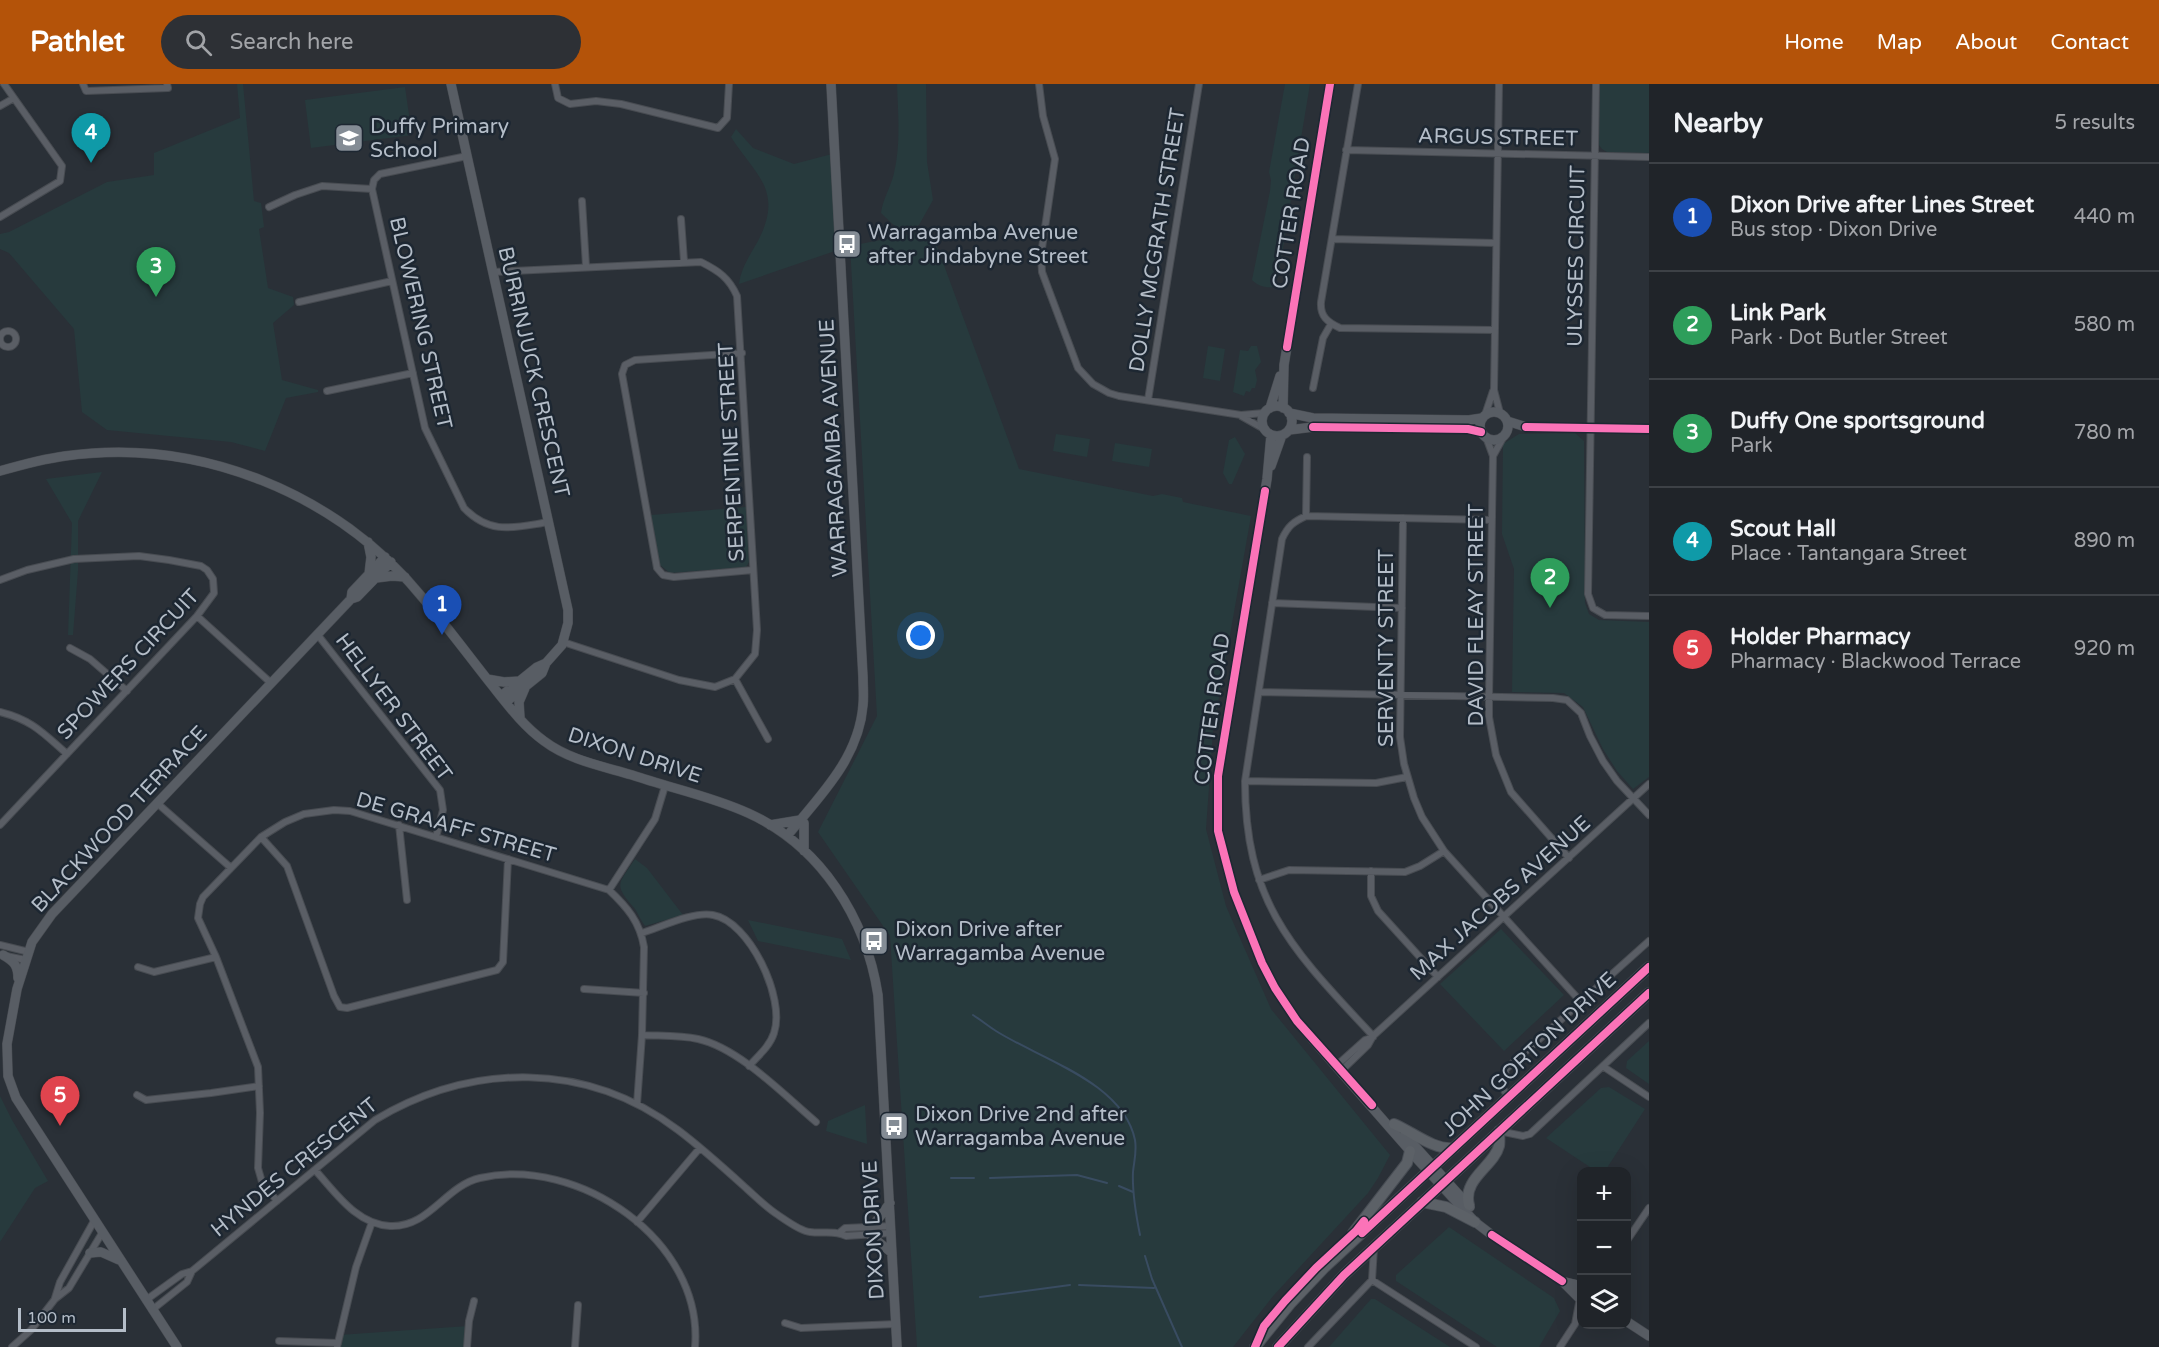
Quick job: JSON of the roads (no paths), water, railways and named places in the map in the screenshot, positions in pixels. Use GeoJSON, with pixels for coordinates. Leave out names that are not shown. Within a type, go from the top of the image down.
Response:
{"type":"FeatureCollection","features":[{"type":"Feature","properties":{"kind":"main road","name":"BURRINJUCK CRESCENT"},"geometry":{"type":"LineString","coordinates":[[451,84],[568,610],[568,623],[563,642],[546,663],[542,673],[523,683],[503,699]]}},
{"type":"Feature","properties":{"kind":"main road","name":"WARRAGAMBA AVENUE"},"geometry":{"type":"LineString","coordinates":[[789,838],[846,761],[856,737],[863,708],[831,84]]}},
{"type":"Feature","properties":{"kind":"main road","name":"COTTER ROAD"},"geometry":{"type":"LineString","coordinates":[[1267,411],[1284,365],[1330,84]]}},
{"type":"Feature","properties":{"kind":"main road","name":"COTTER ROAD"},"geometry":{"type":"LineString","coordinates":[[1284,365],[1286,410]]}},
{"type":"Feature","properties":{"kind":"main road"},"geometry":{"type":"LineString","coordinates":[[1526,427],[1495,440],[1468,429],[1312,427],[1286,432],[1268,432],[1262,421],[1267,411],[1286,410],[1313,418],[1468,420],[1492,411],[1500,413],[1508,421],[1526,427],[1649,429]]}},
{"type":"Feature","properties":{"kind":"main road"},"geometry":{"type":"LineString","coordinates":[[1286,410],[1292,422],[1286,432]]}},
{"type":"Feature","properties":{"kind":"main road"},"geometry":{"type":"LineString","coordinates":[[1483,416],[1484,435]]}},
{"type":"Feature","properties":{"kind":"main road"},"geometry":{"type":"LineString","coordinates":[[1505,434],[1508,421]]}},
{"type":"Feature","properties":{"kind":"main road","name":"COTTER ROAD"},"geometry":{"type":"LineString","coordinates":[[1268,432],[1267,479],[1218,776],[1218,831],[1234,892],[1262,963],[1275,988],[1298,1021],[1338,1068],[1410,1151],[1431,1169]]}},
{"type":"Feature","properties":{"kind":"main road","name":"COTTER ROAD"},"geometry":{"type":"LineString","coordinates":[[1267,479],[1286,432]]}},
{"type":"Feature","properties":{"kind":"main road","name":"DIXON DRIVE"},"geometry":{"type":"LineString","coordinates":[[0,471],[67,456],[140,453],[190,459],[238,471],[276,486],[316,506],[368,542],[388,560],[503,699],[544,741],[570,756],[749,813],[789,838],[804,851],[824,871],[850,909],[874,968],[878,995],[897,1347]]}},
{"type":"Feature","properties":{"kind":"main road"},"geometry":{"type":"LineString","coordinates":[[368,542],[372,576],[405,578]]}},
{"type":"Feature","properties":{"kind":"main road","name":"BLACKWOOD TERRACE"},"geometry":{"type":"LineString","coordinates":[[177,1347],[15,1098],[7,1066],[6,1044],[17,989],[32,942],[52,914],[351,598],[352,592],[388,560]]}},
{"type":"Feature","properties":{"kind":"main road"},"geometry":{"type":"LineString","coordinates":[[488,679],[523,683],[519,702],[520,718]]}},
{"type":"Feature","properties":{"kind":"main road"},"geometry":{"type":"LineString","coordinates":[[770,825],[802,822],[804,851]]}},
{"type":"Feature","properties":{"kind":"main road"},"geometry":{"type":"LineString","coordinates":[[1,952],[12,960],[18,970],[17,989]]}},
{"type":"Feature","properties":{"kind":"main road","name":"JOHN GORTON DRIVE"},"geometry":{"type":"LineString","coordinates":[[1431,1169],[1649,967]]}},
{"type":"Feature","properties":{"kind":"main road","name":"JOHN GORTON DRIVE"},"geometry":{"type":"LineString","coordinates":[[1444,1183],[1649,993]]}},
{"type":"Feature","properties":{"kind":"main road","name":"COTTER ROAD"},"geometry":{"type":"LineString","coordinates":[[1372,1105],[1394,1124],[1444,1183]]}},
{"type":"Feature","properties":{"kind":"main road"},"geometry":{"type":"LineString","coordinates":[[1394,1124],[1436,1146],[1444,1149],[1454,1148]]}},
{"type":"Feature","properties":{"kind":"main road"},"geometry":{"type":"LineString","coordinates":[[1469,1205],[1467,1197],[1469,1188],[1499,1147],[1499,1131]]}},
{"type":"Feature","properties":{"kind":"main road"},"geometry":{"type":"LineString","coordinates":[[1256,1345],[1264,1326],[1285,1301],[1356,1231],[1407,1163],[1410,1151]]}},
{"type":"Feature","properties":{"kind":"main road"},"geometry":{"type":"LineString","coordinates":[[1256,1345],[1325,1267],[1431,1169]]}},
{"type":"Feature","properties":{"kind":"main road"},"geometry":{"type":"LineString","coordinates":[[1278,1347],[1318,1301],[1444,1183]]}},
{"type":"Feature","properties":{"kind":"main road"},"geometry":{"type":"LineString","coordinates":[[1444,1183],[1469,1205],[1491,1235]]}},
{"type":"Feature","properties":{"kind":"main road"},"geometry":{"type":"LineString","coordinates":[[1444,1183],[1475,1222]]}},
{"type":"Feature","properties":{"kind":"main road"},"geometry":{"type":"LineString","coordinates":[[1422,1202],[1446,1207],[1475,1222],[1562,1281],[1577,1297]]}},
{"type":"Feature","properties":{"kind":"main road"},"geometry":{"type":"LineString","coordinates":[[890,1203],[870,1231],[892,1252]]}},
{"type":"Feature","properties":{"kind":"main road"},"geometry":{"type":"LineString","coordinates":[[90,1253],[101,1252],[121,1262]]}},
{"type":"Feature","properties":{"kind":"main road"},"geometry":{"type":"LineString","coordinates":[[1562,1281],[1577,1285]]}},
{"type":"Feature","properties":{"kind":"main road"},"geometry":{"type":"LineString","coordinates":[[1631,1324],[1649,1336]]}},
{"type":"Feature","properties":{"kind":"street"},"geometry":{"type":"LineString","coordinates":[[0,217],[60,181],[62,166],[4,84]]}},
{"type":"Feature","properties":{"kind":"street"},"geometry":{"type":"LineString","coordinates":[[83,84],[86,91],[168,88],[167,84]]}},
{"type":"Feature","properties":{"kind":"street"},"geometry":{"type":"LineString","coordinates":[[555,84],[558,98],[570,104],[596,101],[621,104],[718,128],[727,118],[729,84]]}},
{"type":"Feature","properties":{"kind":"street"},"geometry":{"type":"LineString","coordinates":[[1039,84],[1043,116],[1055,159],[1041,255],[1045,282],[1073,360],[1083,375],[1109,393],[1241,416],[1267,411]]}},
{"type":"Feature","properties":{"kind":"street","name":"DOLLY MCGRATH STREET"},"geometry":{"type":"LineString","coordinates":[[1148,400],[1199,84]]}},
{"type":"Feature","properties":{"kind":"street"},"geometry":{"type":"LineString","coordinates":[[1358,84],[1320,310],[1324,318],[1340,328],[1495,330]]}},
{"type":"Feature","properties":{"kind":"street"},"geometry":{"type":"LineString","coordinates":[[1499,84],[1494,390],[1500,413]]}},
{"type":"Feature","properties":{"kind":"street","name":"ULYSSES CIRCUIT"},"geometry":{"type":"LineString","coordinates":[[1596,84],[1588,594],[1593,608],[1605,615],[1649,616]]}},
{"type":"Feature","properties":{"kind":"street"},"geometry":{"type":"LineString","coordinates":[[0,106],[14,98]]}},
{"type":"Feature","properties":{"kind":"street","name":"ARGUS STREET"},"geometry":{"type":"LineString","coordinates":[[1346,150],[1649,157]]}},
{"type":"Feature","properties":{"kind":"street"},"geometry":{"type":"LineString","coordinates":[[269,207],[322,186],[372,189],[374,180],[380,174],[467,156]]}},
{"type":"Feature","properties":{"kind":"street","name":"BLOWERING STREET"},"geometry":{"type":"LineString","coordinates":[[372,189],[425,428],[464,508],[474,519],[502,529],[549,522]]}},
{"type":"Feature","properties":{"kind":"street"},"geometry":{"type":"LineString","coordinates":[[582,201],[586,266]]}},
{"type":"Feature","properties":{"kind":"street"},"geometry":{"type":"LineString","coordinates":[[681,219],[684,261]]}},
{"type":"Feature","properties":{"kind":"street"},"geometry":{"type":"LineString","coordinates":[[1332,238],[1496,243]]}},
{"type":"Feature","properties":{"kind":"street","name":"SERPENTINE STREET"},"geometry":{"type":"LineString","coordinates":[[493,272],[684,261],[701,262],[721,272],[732,284],[737,296],[742,353],[757,630],[755,654],[735,679]]}},
{"type":"Feature","properties":{"kind":"street"},"geometry":{"type":"LineString","coordinates":[[298,302],[392,281]]}},
{"type":"Feature","properties":{"kind":"street"},"geometry":{"type":"LineString","coordinates":[[1313,388],[1323,338],[1331,324]]}},
{"type":"Feature","properties":{"kind":"street"},"geometry":{"type":"LineString","coordinates":[[742,353],[635,360],[625,365],[622,374],[657,568],[663,575],[674,577],[753,570]]}},
{"type":"Feature","properties":{"kind":"street"},"geometry":{"type":"LineString","coordinates":[[327,391],[413,373]]}},
{"type":"Feature","properties":{"kind":"street"},"geometry":{"type":"LineString","coordinates":[[1483,416],[1494,390]]}},
{"type":"Feature","properties":{"kind":"street"},"geometry":{"type":"LineString","coordinates":[[1241,416],[1268,432]]}},
{"type":"Feature","properties":{"kind":"street","name":"DAVID FLEAY STREET"},"geometry":{"type":"LineString","coordinates":[[1493,456],[1505,434]]}},
{"type":"Feature","properties":{"kind":"street","name":"DAVID FLEAY STREET"},"geometry":{"type":"LineString","coordinates":[[1484,435],[1493,456],[1490,726],[1496,755],[1511,792],[1569,858]]}},
{"type":"Feature","properties":{"kind":"street"},"geometry":{"type":"LineString","coordinates":[[1306,516],[1307,457]]}},
{"type":"Feature","properties":{"kind":"street"},"geometry":{"type":"LineString","coordinates":[[1373,1036],[1303,960],[1270,910],[1249,845],[1245,813],[1245,781],[1282,539],[1287,527],[1306,516],[1492,520]]}},
{"type":"Feature","properties":{"kind":"street","name":"SERVENTY STREET"},"geometry":{"type":"LineString","coordinates":[[1403,518],[1400,737],[1407,777],[1422,817],[1444,851],[1582,1003]]}},
{"type":"Feature","properties":{"kind":"street","name":"SPOWERS CIRCUIT"},"geometry":{"type":"LineString","coordinates":[[0,580],[39,567],[74,559],[139,556],[187,564],[207,570],[215,582],[212,599],[197,616],[0,825]]}},
{"type":"Feature","properties":{"kind":"street"},"geometry":{"type":"LineString","coordinates":[[1272,603],[1402,608]]}},
{"type":"Feature","properties":{"kind":"street"},"geometry":{"type":"LineString","coordinates":[[197,616],[271,683]]}},
{"type":"Feature","properties":{"kind":"street","name":"HELLYER STREET"},"geometry":{"type":"LineString","coordinates":[[317,634],[440,790],[443,810],[436,837]]}},
{"type":"Feature","properties":{"kind":"street"},"geometry":{"type":"LineString","coordinates":[[563,642],[679,680],[715,687],[735,679],[768,739]]}},
{"type":"Feature","properties":{"kind":"street"},"geometry":{"type":"LineString","coordinates":[[70,648],[90,659],[127,691]]}},
{"type":"Feature","properties":{"kind":"street"},"geometry":{"type":"LineString","coordinates":[[1259,692],[1553,698],[1571,703],[1581,713],[1603,761],[1617,781],[1649,815]]}},
{"type":"Feature","properties":{"kind":"street"},"geometry":{"type":"LineString","coordinates":[[0,711],[18,716],[32,724],[67,754]]}},
{"type":"Feature","properties":{"kind":"street"},"geometry":{"type":"LineString","coordinates":[[1245,781],[1376,783],[1407,777]]}},
{"type":"Feature","properties":{"kind":"street","name":"MAX JACOBS AVENUE"},"geometry":{"type":"LineString","coordinates":[[1338,1068],[1365,1040],[1373,1036],[1649,784]]}},
{"type":"Feature","properties":{"kind":"street"},"geometry":{"type":"LineString","coordinates":[[609,890],[655,819],[665,786]]}},
{"type":"Feature","properties":{"kind":"street"},"geometry":{"type":"LineString","coordinates":[[158,803],[230,867]]}},
{"type":"Feature","properties":{"kind":"street","name":"DE GRAAFF STREET"},"geometry":{"type":"LineString","coordinates":[[277,1201],[262,1182],[258,1168],[259,1075],[253,1052],[216,957],[198,918],[198,911],[203,897],[261,837],[285,822],[316,811],[350,811],[609,890],[628,908],[642,933],[645,959],[637,1104]]}},
{"type":"Feature","properties":{"kind":"street"},"geometry":{"type":"LineString","coordinates":[[399,825],[407,900]]}},
{"type":"Feature","properties":{"kind":"street"},"geometry":{"type":"LineString","coordinates":[[261,837],[287,866],[334,996],[340,1007],[347,1008],[497,970],[502,962],[508,859]]}},
{"type":"Feature","properties":{"kind":"street"},"geometry":{"type":"LineString","coordinates":[[1259,880],[1289,870],[1405,872],[1420,866],[1444,851]]}},
{"type":"Feature","properties":{"kind":"street"},"geometry":{"type":"LineString","coordinates":[[1371,871],[1371,896],[1378,911],[1438,977]]}},
{"type":"Feature","properties":{"kind":"street"},"geometry":{"type":"LineString","coordinates":[[642,933],[700,915],[713,915],[732,925],[752,947],[765,967],[776,1006],[776,1021],[774,1033],[767,1045],[749,1066]]}},
{"type":"Feature","properties":{"kind":"street","name":"JOHN GORTON DRIVE"},"geometry":{"type":"LineString","coordinates":[[1508,1098],[1503,1088],[1506,1069],[1649,941]]}},
{"type":"Feature","properties":{"kind":"street"},"geometry":{"type":"LineString","coordinates":[[1,952],[28,956]]}},
{"type":"Feature","properties":{"kind":"street"},"geometry":{"type":"LineString","coordinates":[[138,967],[154,972],[216,957]]}},
{"type":"Feature","properties":{"kind":"street"},"geometry":{"type":"LineString","coordinates":[[584,989],[644,993]]}},
{"type":"Feature","properties":{"kind":"street"},"geometry":{"type":"LineString","coordinates":[[1499,1131],[1523,1136],[1530,1134],[1649,1023]]}},
{"type":"Feature","properties":{"kind":"street"},"geometry":{"type":"LineString","coordinates":[[642,1035],[699,1039],[720,1046],[749,1066],[816,1122]]}},
{"type":"Feature","properties":{"kind":"street"},"geometry":{"type":"LineString","coordinates":[[1604,1066],[1649,1097]]}},
{"type":"Feature","properties":{"kind":"street","name":"HYNDES CRESCENT"},"geometry":{"type":"LineString","coordinates":[[146,1300],[182,1274],[192,1271],[375,1120],[433,1091],[477,1080],[513,1076],[557,1080],[593,1087],[637,1104],[678,1130],[776,1214],[808,1232],[839,1233],[845,1228],[870,1231],[891,1229]]}},
{"type":"Feature","properties":{"kind":"street"},"geometry":{"type":"LineString","coordinates":[[137,1095],[146,1100],[259,1086]]}},
{"type":"Feature","properties":{"kind":"street"},"geometry":{"type":"LineString","coordinates":[[637,1222],[699,1149]]}},
{"type":"Feature","properties":{"kind":"street"},"geometry":{"type":"LineString","coordinates":[[315,1170],[354,1212],[372,1222],[388,1226],[413,1222],[422,1218],[461,1187],[477,1179],[520,1174],[547,1177],[587,1189],[637,1222],[668,1253],[677,1266],[685,1283],[695,1320],[695,1347]]}},
{"type":"Feature","properties":{"kind":"street"},"geometry":{"type":"LineString","coordinates":[[1631,1235],[1649,1208]]}},
{"type":"Feature","properties":{"kind":"street"},"geometry":{"type":"LineString","coordinates":[[55,1299],[60,1282],[94,1221]]}},
{"type":"Feature","properties":{"kind":"street"},"geometry":{"type":"LineString","coordinates":[[279,1341],[337,1345],[356,1267],[372,1222]]}},
{"type":"Feature","properties":{"kind":"street"},"geometry":{"type":"LineString","coordinates":[[12,1347],[31,1330],[55,1299],[69,1288],[102,1233]]}},
{"type":"Feature","properties":{"kind":"street"},"geometry":{"type":"LineString","coordinates":[[1308,1347],[1372,1280],[1374,1247]]}},
{"type":"Feature","properties":{"kind":"street","name":"HYNDES CRESCENT"},"geometry":{"type":"LineString","coordinates":[[152,1310],[187,1282],[192,1271]]}},
{"type":"Feature","properties":{"kind":"street"},"geometry":{"type":"LineString","coordinates":[[1372,1280],[1476,1347]]}},
{"type":"Feature","properties":{"kind":"street"},"geometry":{"type":"LineString","coordinates":[[467,1347],[469,1321],[474,1301]]}},
{"type":"Feature","properties":{"kind":"street"},"geometry":{"type":"LineString","coordinates":[[575,1347],[578,1305]]}},
{"type":"Feature","properties":{"kind":"street"},"geometry":{"type":"LineString","coordinates":[[785,1323],[801,1328],[896,1324]]}},
{"type":"Feature","properties":{"kind":"street"},"geometry":{"type":"LineString","coordinates":[[1560,1347],[1577,1323]]}},
{"type":"Feature","properties":{"kind":"waterway"},"geometry":{"type":"LineString","coordinates":[[973,1015],[996,1031],[1078,1074],[1114,1102],[1127,1120],[1135,1140],[1133,1187],[1140,1235]]}},
{"type":"Feature","properties":{"kind":"waterway"},"geometry":{"type":"LineString","coordinates":[[990,1178],[1077,1175],[1107,1183]]}},
{"type":"Feature","properties":{"kind":"waterway"},"geometry":{"type":"LineString","coordinates":[[951,1178],[974,1178]]}},
{"type":"Feature","properties":{"kind":"waterway"},"geometry":{"type":"LineString","coordinates":[[1119,1186],[1133,1192]]}},
{"type":"Feature","properties":{"kind":"waterway"},"geometry":{"type":"LineString","coordinates":[[1145,1256],[1152,1279],[1182,1347]]}},
{"type":"Feature","properties":{"kind":"waterway"},"geometry":{"type":"LineString","coordinates":[[980,1297],[1070,1285]]}},
{"type":"Feature","properties":{"kind":"waterway"},"geometry":{"type":"LineString","coordinates":[[1079,1285],[1154,1288]]}},
{"type":"Feature","properties":{"kind":"place","name":"Duffy Primary School"},"geometry":{"type":"Point","coordinates":[349,138]}},
{"type":"Feature","properties":{"kind":"place","name":"Scout Hall"},"geometry":{"type":"Point","coordinates":[91,163]}},
{"type":"Feature","properties":{"kind":"place","name":"Warragamba Avenue after Jindabyne Street"},"geometry":{"type":"Point","coordinates":[847,244]}},
{"type":"Feature","properties":{"kind":"place","name":"Duffy One sportsground"},"geometry":{"type":"Point","coordinates":[156,297]}},
{"type":"Feature","properties":{"kind":"place","name":"Link Park"},"geometry":{"type":"Point","coordinates":[1550,608]}},
{"type":"Feature","properties":{"kind":"place","name":"Dixon Drive after Lines Street"},"geometry":{"type":"Point","coordinates":[442,635]}},
{"type":"Feature","properties":{"kind":"place","name":"Dixon Drive after Warragamba Avenue"},"geometry":{"type":"Point","coordinates":[874,941]}},
{"type":"Feature","properties":{"kind":"place","name":"Holder Pharmacy"},"geometry":{"type":"Point","coordinates":[60,1126]}},
{"type":"Feature","properties":{"kind":"place","name":"Dixon Drive 2nd after Warragamba Avenue"},"geometry":{"type":"Point","coordinates":[894,1126]}}]}
